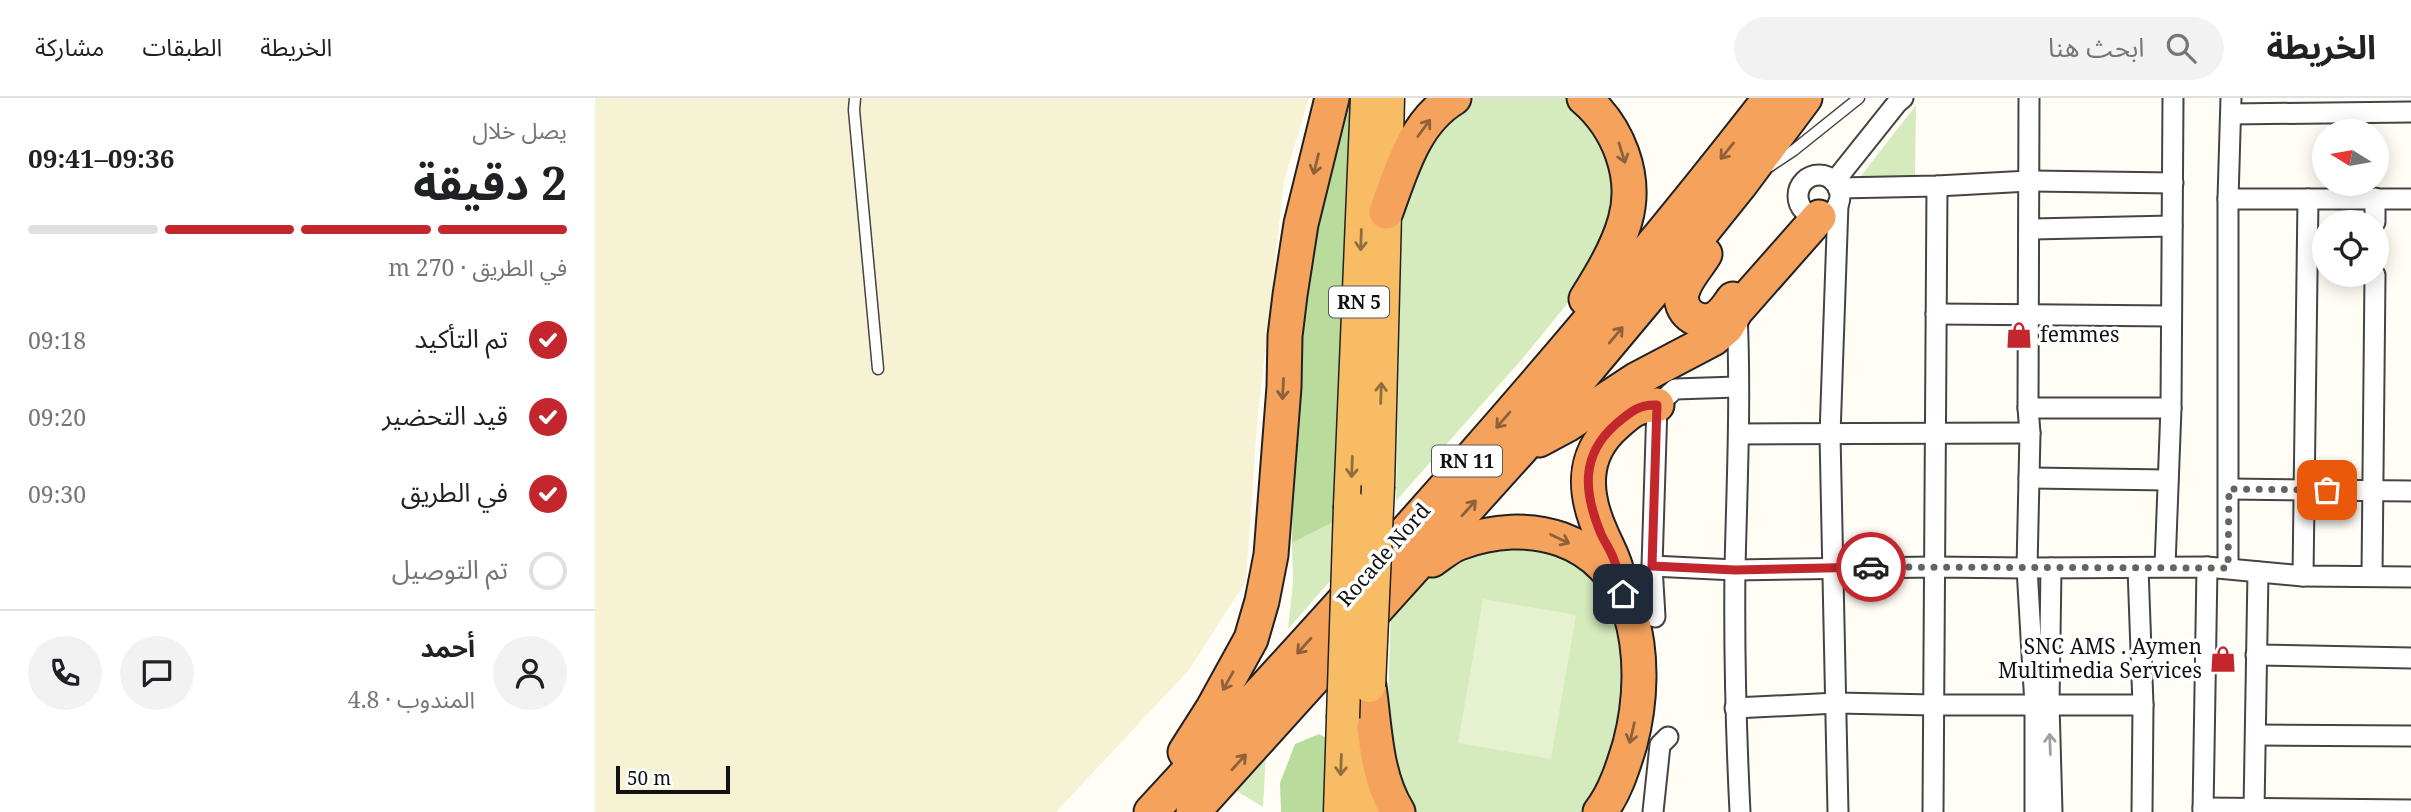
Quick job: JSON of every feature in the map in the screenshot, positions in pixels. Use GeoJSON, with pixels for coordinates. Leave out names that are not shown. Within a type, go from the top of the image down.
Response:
{"type":"FeatureCollection","features":[{"type":"Feature","properties":{"kind":"highway"},"geometry":{"type":"LineString","coordinates":[[1149,812],[1213,708],[1251,639],[1262,601],[1271,555],[1290,295],[1301,224],[1332,98]]}},
{"type":"Feature","properties":{"kind":"highway","name":"RN 5"},"geometry":{"type":"LineString","coordinates":[[1340,812],[1367,98]]}},
{"type":"Feature","properties":{"kind":"highway","name":"RN 5"},"geometry":{"type":"LineString","coordinates":[[1364,812],[1378,485],[1388,98]]}},
{"type":"Feature","properties":{"kind":"highway"},"geometry":{"type":"LineString","coordinates":[[1386,212],[1409,149],[1444,104],[1454,98]]}},
{"type":"Feature","properties":{"kind":"highway"},"geometry":{"type":"LineString","coordinates":[[1536,383],[1606,265],[1625,222],[1630,195],[1619,143],[1609,124],[1584,98]]}},
{"type":"Feature","properties":{"kind":"highway","name":"Rocade Nord"},"geometry":{"type":"LineString","coordinates":[[1149,812],[1309,641],[1536,383],[1770,98]]}},
{"type":"Feature","properties":{"kind":"highway","name":"Rocade Nord"},"geometry":{"type":"LineString","coordinates":[[1193,812],[1521,449],[1740,185],[1805,98]]}},
{"type":"Feature","properties":{"kind":"highway"},"geometry":{"type":"LineString","coordinates":[[1740,185],[1705,254],[1683,289],[1684,309],[1700,320],[1713,320],[1723,312],[1784,231],[1826,198]]}},
{"type":"Feature","properties":{"kind":"highway"},"geometry":{"type":"LineString","coordinates":[[1521,449],[1561,429],[1637,379],[1713,339],[1727,327],[1737,310],[1826,198]]}},
{"type":"Feature","properties":{"kind":"highway"},"geometry":{"type":"LineString","coordinates":[[1600,812],[1607,803],[1624,765],[1634,728],[1639,647],[1615,561],[1588,499],[1589,467],[1601,438],[1632,409],[1646,404],[1657,405]]}},
{"type":"Feature","properties":{"kind":"highway"},"geometry":{"type":"LineString","coordinates":[[1407,577],[1457,544],[1495,533],[1523,531],[1547,533],[1585,552],[1602,564],[1623,594]]}},
{"type":"Feature","properties":{"kind":"highway"},"geometry":{"type":"LineString","coordinates":[[1369,686],[1381,772],[1389,798],[1398,812]]}},
{"type":"Feature","properties":{"kind":"street"},"geometry":{"type":"LineString","coordinates":[[1838,812],[1826,198],[1903,98]]}},
{"type":"Feature","properties":{"kind":"street"},"geometry":{"type":"LineString","coordinates":[[2029,98],[2030,433],[2027,568],[2052,812]]}},
{"type":"Feature","properties":{"kind":"street"},"geometry":{"type":"LineString","coordinates":[[2165,566],[2171,408],[2173,98]]}},
{"type":"Feature","properties":{"kind":"street"},"geometry":{"type":"LineString","coordinates":[[2228,568],[2228,199],[2231,106],[2411,112]]}},
{"type":"Feature","properties":{"kind":"street"},"geometry":{"type":"LineString","coordinates":[[1826,198],[1937,186],[2029,181],[2173,183]]}},
{"type":"Feature","properties":{"kind":"street"},"geometry":{"type":"LineString","coordinates":[[1933,812],[1937,186]]}},
{"type":"Feature","properties":{"kind":"street"},"geometry":{"type":"LineString","coordinates":[[2375,198],[2375,210]]}},
{"type":"Feature","properties":{"kind":"street"},"geometry":{"type":"LineString","coordinates":[[2228,199],[2411,199]]}},
{"type":"Feature","properties":{"kind":"street"},"geometry":{"type":"LineString","coordinates":[[2303,576],[2308,199]]}},
{"type":"Feature","properties":{"kind":"street"},"geometry":{"type":"LineString","coordinates":[[2030,229],[2172,226]]}},
{"type":"Feature","properties":{"kind":"street"},"geometry":{"type":"LineString","coordinates":[[2372,575],[2375,287]]}},
{"type":"Feature","properties":{"kind":"street"},"geometry":{"type":"LineString","coordinates":[[1737,310],[1739,434],[1735,708],[1740,812]]}},
{"type":"Feature","properties":{"kind":"street"},"geometry":{"type":"LineString","coordinates":[[1936,314],[2172,316]]}},
{"type":"Feature","properties":{"kind":"street"},"geometry":{"type":"LineString","coordinates":[[1655,617],[1652,566],[1657,405],[1675,389],[1737,387]]}},
{"type":"Feature","properties":{"kind":"street"},"geometry":{"type":"LineString","coordinates":[[2028,408],[2171,408]]}},
{"type":"Feature","properties":{"kind":"street"},"geometry":{"type":"LineString","coordinates":[[1739,434],[2030,433]]}},
{"type":"Feature","properties":{"kind":"street"},"geometry":{"type":"LineString","coordinates":[[2029,478],[2168,480]]}},
{"type":"Feature","properties":{"kind":"street"},"geometry":{"type":"LineString","coordinates":[[2229,489],[2411,491]]}},
{"type":"Feature","properties":{"kind":"street"},"geometry":{"type":"LineString","coordinates":[[1652,566],[1735,570],[2165,566],[2228,568],[2303,576],[2411,577]]}},
{"type":"Feature","properties":{"kind":"street"},"geometry":{"type":"LineString","coordinates":[[2207,567],[2203,810],[2411,810]]}},
{"type":"Feature","properties":{"kind":"street"},"geometry":{"type":"LineString","coordinates":[[2035,812],[2051,568]]}},
{"type":"Feature","properties":{"kind":"street"},"geometry":{"type":"LineString","coordinates":[[2138,568],[2143,705],[2142,812]]}},
{"type":"Feature","properties":{"kind":"street"},"geometry":{"type":"LineString","coordinates":[[2254,810],[2258,572]]}},
{"type":"Feature","properties":{"kind":"street"},"geometry":{"type":"LineString","coordinates":[[2256,655],[2411,658]]}},
{"type":"Feature","properties":{"kind":"street"},"geometry":{"type":"LineString","coordinates":[[1735,708],[1837,703],[2143,705]]}},
{"type":"Feature","properties":{"kind":"street"},"geometry":{"type":"LineString","coordinates":[[2257,735],[2411,736]]}},
{"type":"Feature","properties":{"kind":"street"},"geometry":{"type":"LineString","coordinates":[[1653,812],[1660,745],[1668,737]]}},
{"type":"Feature","properties":{"kind":"lane"},"geometry":{"type":"LineString","coordinates":[[855,98],[853,110],[878,369]]}},
{"type":"Feature","properties":{"kind":"lane"},"geometry":{"type":"LineString","coordinates":[[1828,124],[1849,98]]}},
{"type":"Feature","properties":{"kind":"lane"},"geometry":{"type":"LineString","coordinates":[[1740,185],[1794,150],[1859,98]]}},
{"type":"Feature","properties":{"kind":"shaded area"},"geometry":{"type":"Polygon","coordinates":[[[595,98],[1309,98],[1284,181],[1257,424],[1246,581],[1189,670],[1056,812],[595,812],[595,98]]]}},
{"type":"Feature","properties":{"kind":"green space"},"geometry":{"type":"Polygon","coordinates":[[[1465,98],[1567,98],[1578,103],[1599,125],[1616,193],[1611,234],[1584,283],[1523,358],[1396,501],[1401,235],[1409,185],[1420,146],[1465,98]]]}},
{"type":"Feature","properties":{"kind":"green space"},"geometry":{"type":"Polygon","coordinates":[[[1339,103],[1354,103],[1337,520],[1292,543],[1295,337],[1339,103]]]}},
{"type":"Feature","properties":{"kind":"green space"},"geometry":{"type":"Polygon","coordinates":[[[1916,105],[1915,176],[1861,176],[1916,105]]]}},
{"type":"Feature","properties":{"kind":"green space"},"geometry":{"type":"Polygon","coordinates":[[[1332,522],[1330,581],[1288,629],[1293,582],[1292,543],[1332,522]]]}},
{"type":"Feature","properties":{"kind":"green space"},"geometry":{"type":"Polygon","coordinates":[[[1526,537],[1596,569],[1627,636],[1624,724],[1587,812],[1410,812],[1387,734],[1391,614],[1438,565],[1526,537]]]}},
{"type":"Feature","properties":{"kind":"green space"},"geometry":{"type":"Polygon","coordinates":[[[1483,599],[1576,615],[1551,759],[1458,743],[1483,599]]]}},
{"type":"Feature","properties":{"kind":"green space"},"geometry":{"type":"Polygon","coordinates":[[[1319,734],[1332,741],[1330,812],[1281,812],[1280,783],[1295,744],[1319,734]]]}},
{"type":"Feature","properties":{"kind":"green space"},"geometry":{"type":"Polygon","coordinates":[[[1266,754],[1263,807],[1233,789],[1266,754]]]}},
{"type":"Feature","properties":{"kind":"way so far"},"geometry":{"type":"LineString","coordinates":[[1871,567],[2228,568],[2229,489],[2327,490]]}},
{"type":"Feature","properties":{"kind":"place","name":"femmes"},"geometry":{"type":"Point","coordinates":[2019,335]}},
{"type":"Feature","properties":{"kind":"place","name":"SNC AMS . Aymen Multimedia Services"},"geometry":{"type":"Point","coordinates":[2223,659]}},
{"type":"Feature","properties":{"kind":"route"},"geometry":{"type":"LineString","coordinates":[[1623,594],[1615,561],[1588,499],[1589,467],[1601,438],[1632,409],[1646,404],[1657,405],[1652,566],[1735,570],[1871,567]]}}]}
